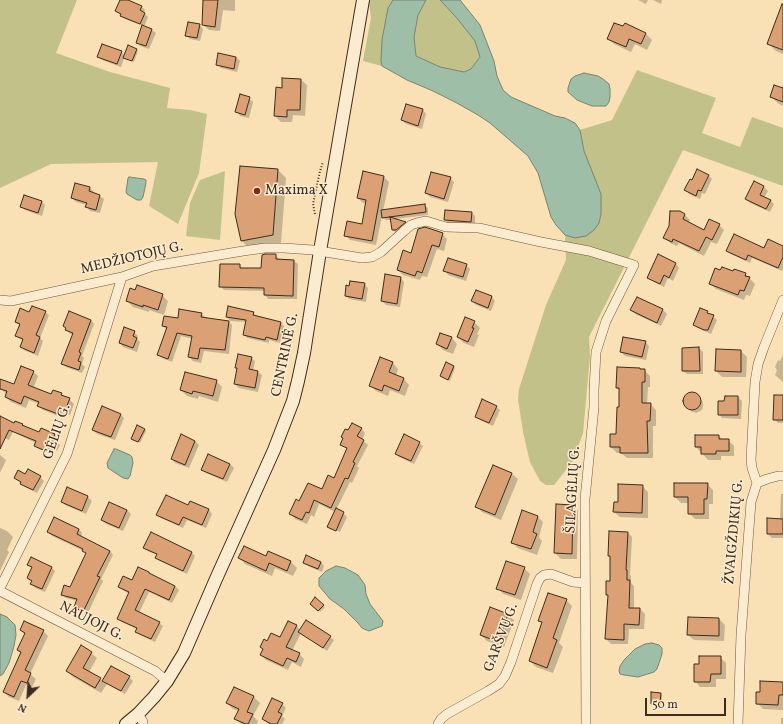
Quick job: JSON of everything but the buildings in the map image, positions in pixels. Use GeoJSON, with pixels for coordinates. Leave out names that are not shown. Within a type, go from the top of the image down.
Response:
{"type":"FeatureCollection","features":[{"type":"Feature","properties":{"kind":"main road","name":"CENTRINĖ G."},"geometry":{"type":"LineString","coordinates":[[126,724],[143,721],[154,698],[167,681],[184,653],[274,450],[293,401],[304,353],[363,0]]}},
{"type":"Feature","properties":{"kind":"street","name":"MEDŽIOTOJŲ G."},"geometry":{"type":"LineString","coordinates":[[0,300],[11,301],[122,277],[153,266],[265,248],[320,251],[362,258],[372,257],[381,252],[411,225],[426,221],[446,227],[479,228],[540,242],[589,251],[634,265]]}},
{"type":"Feature","properties":{"kind":"street","name":"ŠILAGĖLIŲ G."},"geometry":{"type":"LineString","coordinates":[[586,724],[585,499],[594,407],[596,352],[606,321],[634,265]]}},
{"type":"Feature","properties":{"kind":"street","name":"GĖLIŲ G."},"geometry":{"type":"LineString","coordinates":[[0,590],[67,454],[122,277]]}},
{"type":"Feature","properties":{"kind":"street","name":"ŽVAIGŽDIKIŲ G."},"geometry":{"type":"LineString","coordinates":[[738,724],[741,635],[752,502],[757,483],[751,460],[755,382],[758,364],[783,300]]}},
{"type":"Feature","properties":{"kind":"street"},"geometry":{"type":"LineString","coordinates":[[757,483],[778,476],[783,476]]}},
{"type":"Feature","properties":{"kind":"street","name":"GARŠVŲ G."},"geometry":{"type":"LineString","coordinates":[[438,724],[447,714],[499,684],[505,676],[540,578],[544,575],[551,574],[573,582],[585,583]]}},
{"type":"Feature","properties":{"kind":"street","name":"NAUJOJI G."},"geometry":{"type":"LineString","coordinates":[[0,590],[155,671],[167,681]]}},
{"type":"Feature","properties":{"kind":"path"},"geometry":{"type":"LineString","coordinates":[[315,216],[313,204],[324,158]]}},
{"type":"Feature","properties":{"kind":"shaded area"},"geometry":{"type":"Polygon","coordinates":[[[0,0],[77,0],[56,53],[110,72],[170,88],[167,108],[190,110],[207,114],[199,173],[178,224],[149,206],[158,162],[51,164],[0,188],[0,0]]]}},
{"type":"Feature","properties":{"kind":"shaded area"},"geometry":{"type":"Polygon","coordinates":[[[369,0],[393,0],[388,8],[381,61],[382,66],[363,61],[371,18],[369,0]]]}},
{"type":"Feature","properties":{"kind":"shaded area"},"geometry":{"type":"Polygon","coordinates":[[[393,0],[426,0],[418,15],[414,37],[416,56],[440,67],[464,72],[471,69],[480,57],[475,41],[440,0],[460,0],[480,25],[503,90],[511,97],[575,123],[580,130],[584,151],[601,194],[601,214],[599,223],[594,230],[586,236],[575,238],[565,235],[551,217],[538,173],[528,156],[490,123],[478,115],[382,66],[382,40],[388,8],[393,0]]]}},
{"type":"Feature","properties":{"kind":"shaded area"},"geometry":{"type":"Polygon","coordinates":[[[426,0],[440,0],[475,41],[480,57],[471,69],[464,72],[440,67],[416,56],[414,37],[418,15],[426,0]]]}},
{"type":"Feature","properties":{"kind":"shaded area"},"geometry":{"type":"Polygon","coordinates":[[[637,70],[716,98],[702,133],[740,147],[752,117],[783,128],[783,186],[683,150],[589,337],[590,356],[583,433],[573,461],[554,485],[546,485],[540,481],[530,462],[523,432],[518,399],[519,389],[546,305],[566,260],[565,235],[575,238],[599,223],[601,214],[601,194],[584,151],[580,130],[612,120],[637,70]]]}},
{"type":"Feature","properties":{"kind":"shaded area"},"geometry":{"type":"Polygon","coordinates":[[[584,73],[598,76],[609,84],[610,97],[606,106],[592,106],[577,100],[568,92],[571,79],[584,73]]]}},
{"type":"Feature","properties":{"kind":"shaded area"},"geometry":{"type":"Polygon","coordinates":[[[225,171],[220,240],[186,236],[190,203],[200,180],[225,171]]]}},
{"type":"Feature","properties":{"kind":"shaded area"},"geometry":{"type":"Polygon","coordinates":[[[129,177],[146,180],[143,197],[141,200],[137,200],[127,194],[126,192],[129,177]]]}},
{"type":"Feature","properties":{"kind":"shaded area"},"geometry":{"type":"Polygon","coordinates":[[[114,449],[132,457],[133,463],[128,479],[123,478],[108,468],[107,463],[114,449]]]}},
{"type":"Feature","properties":{"kind":"shaded area"},"geometry":{"type":"Polygon","coordinates":[[[336,566],[345,568],[358,575],[365,585],[366,594],[370,604],[383,621],[382,626],[369,631],[362,628],[344,609],[330,599],[319,586],[319,578],[326,571],[336,566]]]}},
{"type":"Feature","properties":{"kind":"shaded area"},"geometry":{"type":"Polygon","coordinates":[[[0,614],[7,617],[15,625],[16,635],[9,663],[3,674],[0,676],[0,614]]]}},
{"type":"Feature","properties":{"kind":"shaded area"},"geometry":{"type":"Polygon","coordinates":[[[652,643],[659,645],[662,648],[662,654],[657,669],[654,672],[638,677],[620,674],[620,666],[635,649],[645,644],[652,643]]]}},
{"type":"Feature","properties":{"kind":"place","name":"Maxima X"},"geometry":{"type":"Point","coordinates":[257,191]}}]}
